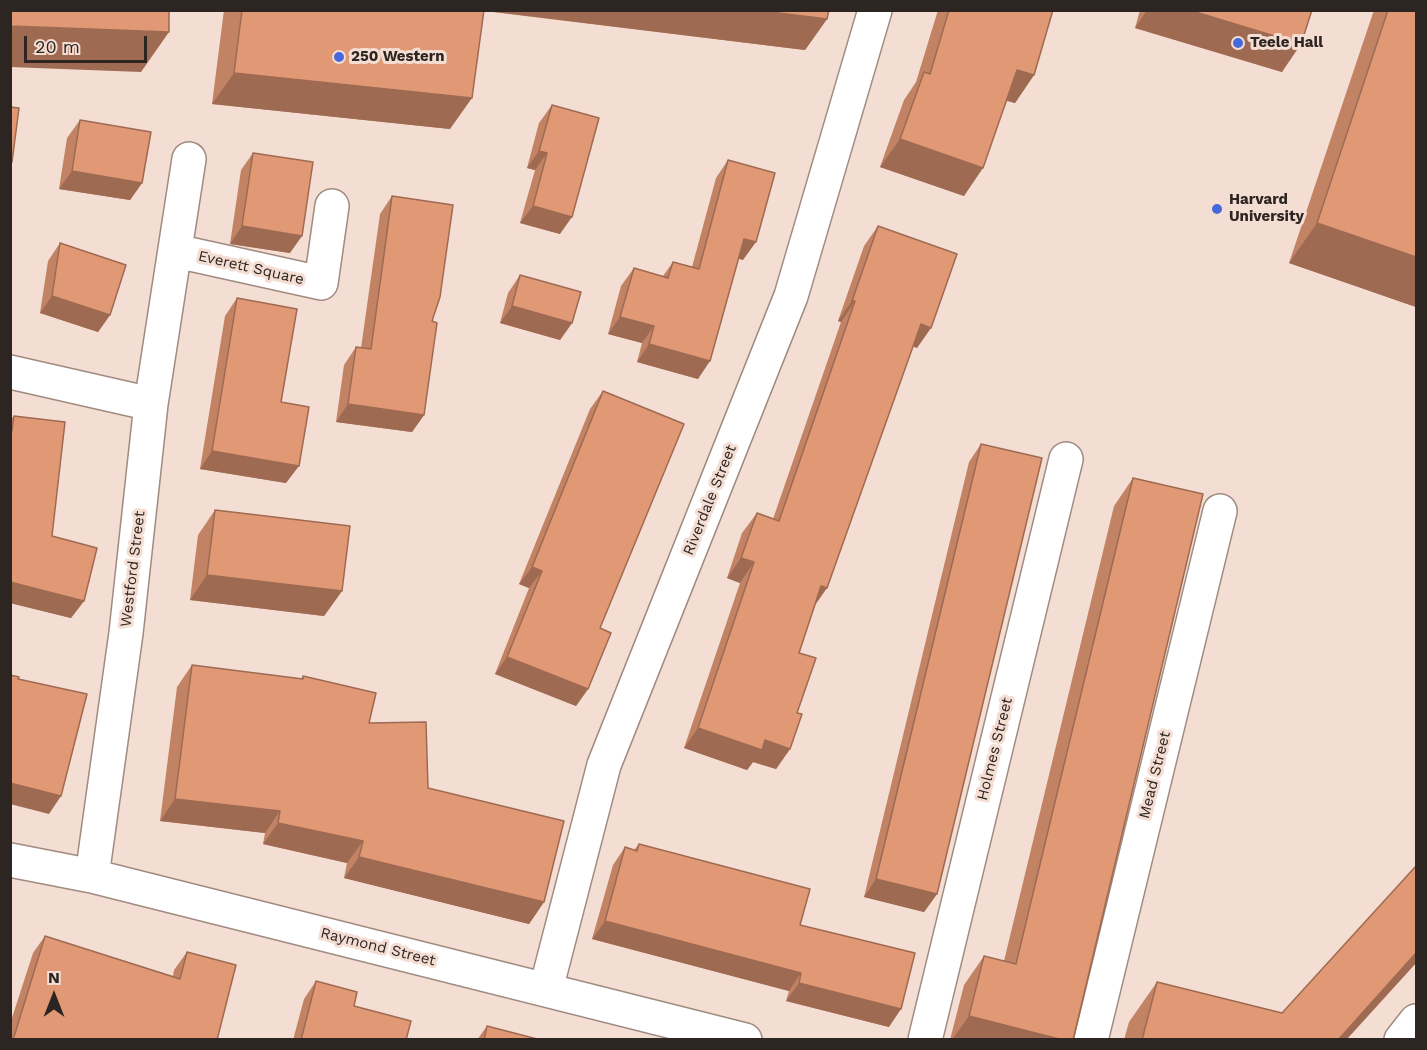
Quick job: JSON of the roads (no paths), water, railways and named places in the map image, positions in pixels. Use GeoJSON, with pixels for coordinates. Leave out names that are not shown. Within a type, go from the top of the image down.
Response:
{"type":"FeatureCollection","features":[{"type":"Feature","properties":{"kind":"street","name":"Riverdale Street"},"geometry":{"type":"LineString","coordinates":[[546,989],[604,765],[791,296],[874,10]]}},
{"type":"Feature","properties":{"kind":"street","name":"Everett Square"},"geometry":{"type":"LineString","coordinates":[[151,404],[189,159]]}},
{"type":"Feature","properties":{"kind":"street","name":"Everett Square"},"geometry":{"type":"LineString","coordinates":[[176,251],[321,283],[332,206]]}},
{"type":"Feature","properties":{"kind":"street"},"geometry":{"type":"LineString","coordinates":[[10,372],[151,404]]}},
{"type":"Feature","properties":{"kind":"street","name":"Westford Street"},"geometry":{"type":"LineString","coordinates":[[92,876],[126,633],[151,404]]}},
{"type":"Feature","properties":{"kind":"street","name":"Holmes Street"},"geometry":{"type":"LineString","coordinates":[[925,1040],[1066,459]]}},
{"type":"Feature","properties":{"kind":"street","name":"Mead Street"},"geometry":{"type":"LineString","coordinates":[[1091,1040],[1220,511]]}},
{"type":"Feature","properties":{"kind":"street","name":"Raymond Street"},"geometry":{"type":"LineString","coordinates":[[10,860],[92,876],[546,989],[732,1038]]}},
{"type":"Feature","properties":{"kind":"street"},"geometry":{"type":"LineString","coordinates":[[1401,1040],[1416,1021]]}},
{"type":"Feature","properties":{"kind":"place","name":"Teele Hall"},"geometry":{"type":"Point","coordinates":[1238,43]}},
{"type":"Feature","properties":{"kind":"place","name":"250 Western"},"geometry":{"type":"Point","coordinates":[339,57]}},
{"type":"Feature","properties":{"kind":"place","name":"Harvard University"},"geometry":{"type":"Point","coordinates":[1217,209]}}]}
